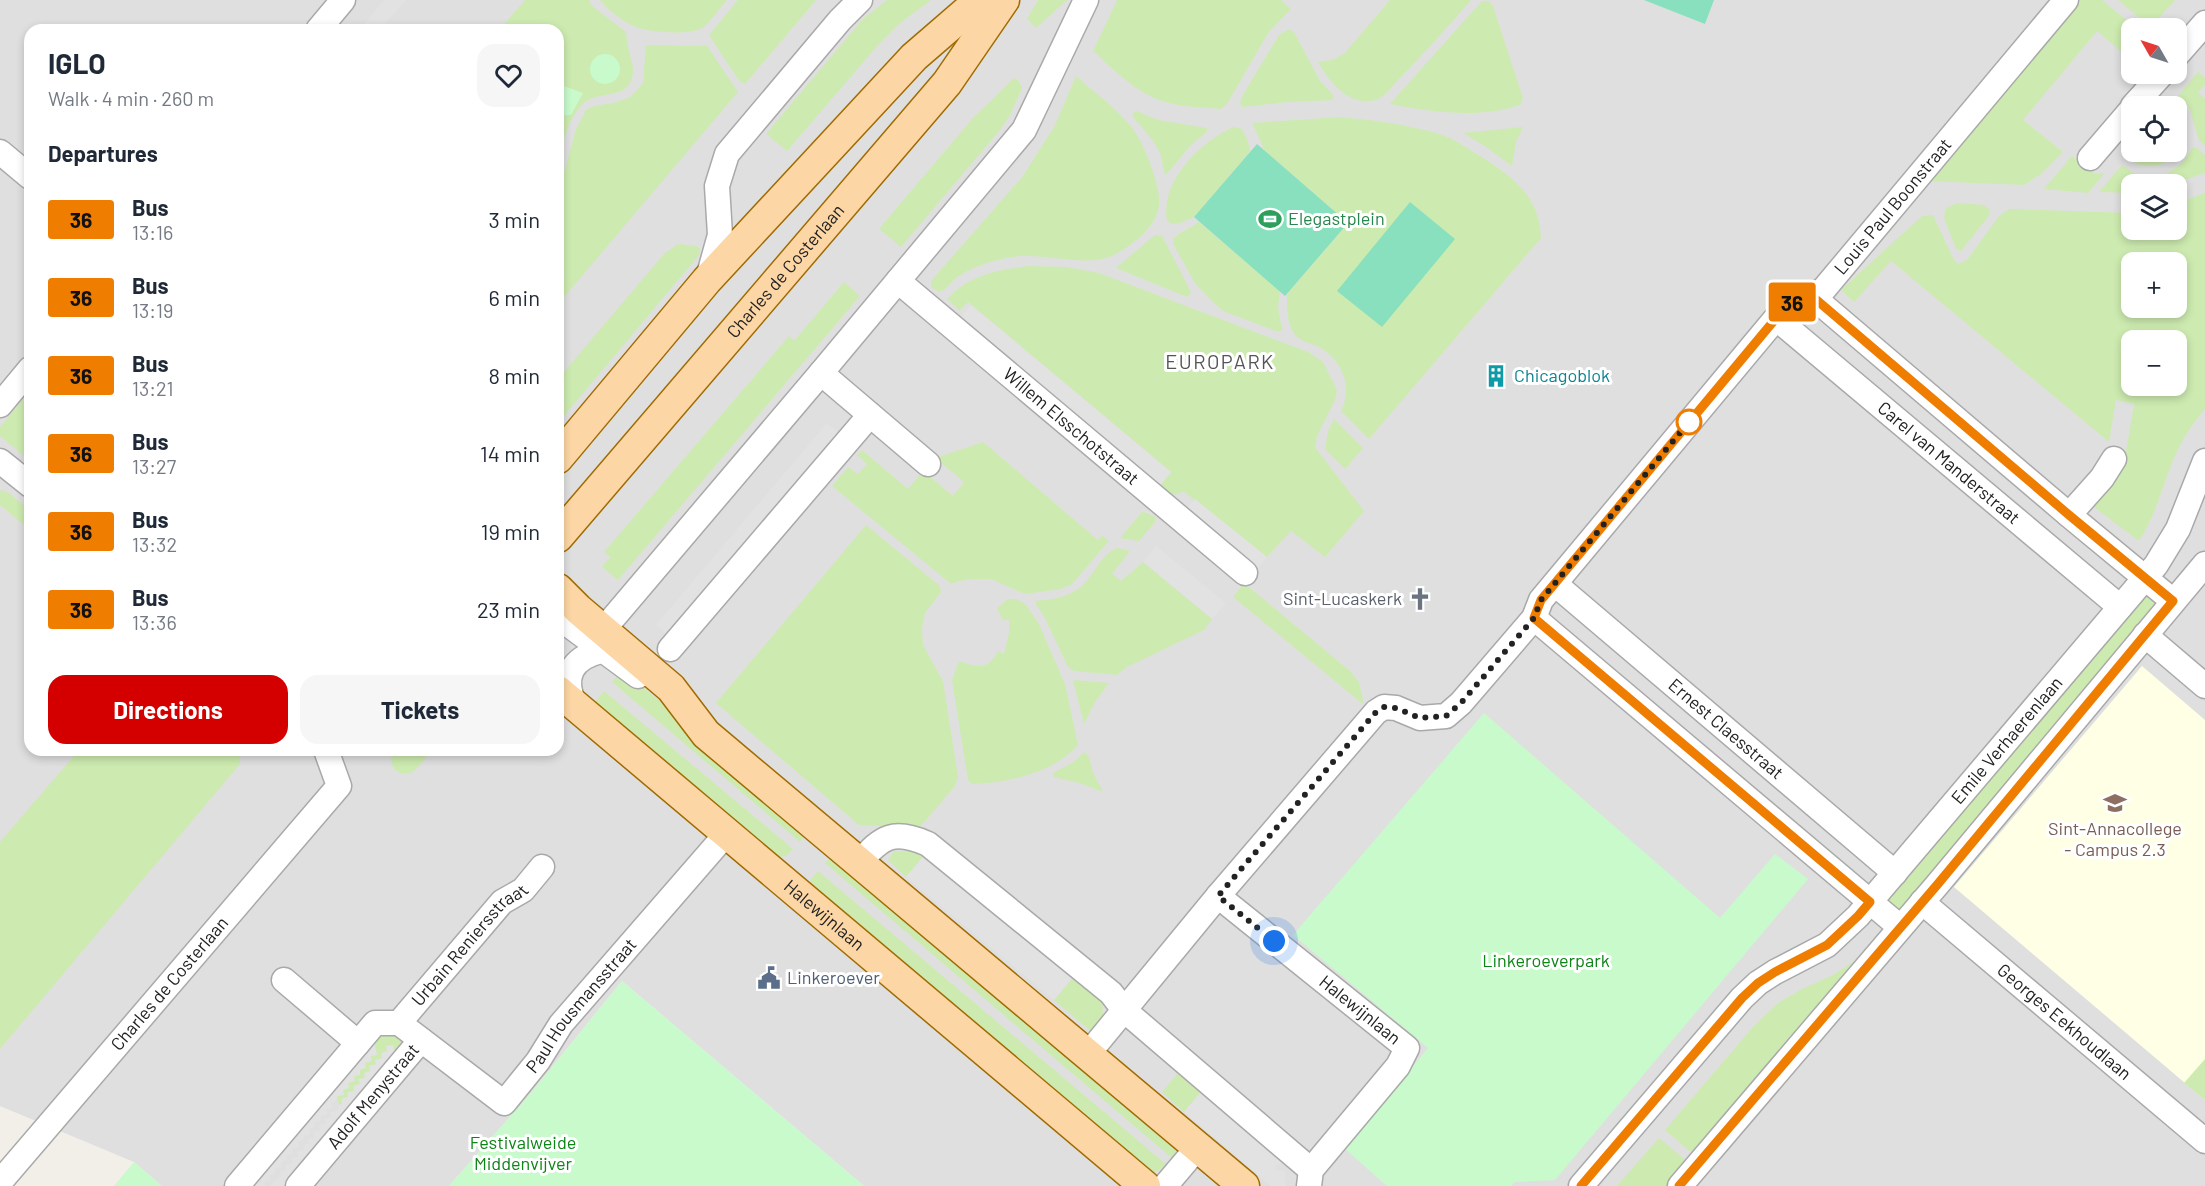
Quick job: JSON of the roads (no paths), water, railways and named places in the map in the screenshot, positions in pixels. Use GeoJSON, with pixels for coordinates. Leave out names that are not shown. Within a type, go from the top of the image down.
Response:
{"type":"FeatureCollection","features":[{"type":"Feature","properties":{"kind":"main road"},"geometry":{"type":"LineString","coordinates":[[564,451],[707,279],[914,57],[980,0]]}},
{"type":"Feature","properties":{"kind":"main road","name":"Charles de Costerlaan"},"geometry":{"type":"LineString","coordinates":[[564,530],[947,83],[1004,0]]}},
{"type":"Feature","properties":{"kind":"main road"},"geometry":{"type":"LineString","coordinates":[[564,596],[602,641],[671,688],[706,734],[1244,1186]]}},
{"type":"Feature","properties":{"kind":"main road","name":"Halewijnlaan"},"geometry":{"type":"LineString","coordinates":[[566,698],[1145,1186]]}},
{"type":"Feature","properties":{"kind":"street"},"geometry":{"type":"LineString","coordinates":[[323,24],[343,0]]}},
{"type":"Feature","properties":{"kind":"street"},"geometry":{"type":"LineString","coordinates":[[707,279],[720,235],[717,186],[727,154],[840,20],[860,0]]}},
{"type":"Feature","properties":{"kind":"street"},"geometry":{"type":"LineString","coordinates":[[566,698],[569,676],[576,664],[602,641],[1024,130],[1086,0]]}},
{"type":"Feature","properties":{"kind":"street","name":"Louis Paul Boonstraat"},"geometry":{"type":"LineString","coordinates":[[1088,1054],[1218,896],[1376,712],[1384,707],[1396,708],[1420,718],[1446,716],[1461,703],[1534,618],[1541,600],[1787,305],[1795,300],[1813,297],[1824,289],[2066,0]]}},
{"type":"Feature","properties":{"kind":"street"},"geometry":{"type":"LineString","coordinates":[[2187,43],[2205,23]]}},
{"type":"Feature","properties":{"kind":"street"},"geometry":{"type":"LineString","coordinates":[[2143,96],[2153,84]]}},
{"type":"Feature","properties":{"kind":"street"},"geometry":{"type":"LineString","coordinates":[[2090,158],[2121,121]]}},
{"type":"Feature","properties":{"kind":"street"},"geometry":{"type":"LineString","coordinates":[[0,152],[24,172]]}},
{"type":"Feature","properties":{"kind":"street","name":"Willem Elsschotstraat"},"geometry":{"type":"LineString","coordinates":[[898,281],[1245,573]]}},
{"type":"Feature","properties":{"kind":"street"},"geometry":{"type":"LineString","coordinates":[[1813,297],[2173,601]]}},
{"type":"Feature","properties":{"kind":"street","name":"Carel van Manderstraat"},"geometry":{"type":"LineString","coordinates":[[1777,319],[2120,607]]}},
{"type":"Feature","properties":{"kind":"street"},"geometry":{"type":"LineString","coordinates":[[821,373],[928,464]]}},
{"type":"Feature","properties":{"kind":"street"},"geometry":{"type":"LineString","coordinates":[[0,405],[24,376]]}},
{"type":"Feature","properties":{"kind":"street"},"geometry":{"type":"LineString","coordinates":[[670,649],[870,415]]}},
{"type":"Feature","properties":{"kind":"street"},"geometry":{"type":"LineString","coordinates":[[2069,515],[2102,477],[2114,459]]}},
{"type":"Feature","properties":{"kind":"street","name":"Emile Verhaerenlaan"},"geometry":{"type":"LineString","coordinates":[[1581,1186],[1742,998],[1758,983],[1775,972],[1827,945],[1858,916],[2156,565],[2178,529],[2205,461]]}},
{"type":"Feature","properties":{"kind":"street"},"geometry":{"type":"LineString","coordinates":[[1,463],[24,480]]}},
{"type":"Feature","properties":{"kind":"street"},"geometry":{"type":"LineString","coordinates":[[1680,1186],[2205,564]]}},
{"type":"Feature","properties":{"kind":"street","name":"Ernest Claesstraat"},"geometry":{"type":"LineString","coordinates":[[1555,584],[1895,873]]}},
{"type":"Feature","properties":{"kind":"street"},"geometry":{"type":"LineString","coordinates":[[1534,618],[1900,927]]}},
{"type":"Feature","properties":{"kind":"street"},"geometry":{"type":"LineString","coordinates":[[564,620],[602,641]]}},
{"type":"Feature","properties":{"kind":"street"},"geometry":{"type":"LineString","coordinates":[[2145,635],[2205,686]]}},
{"type":"Feature","properties":{"kind":"street","name":"Charles de Costerlaan"},"geometry":{"type":"LineString","coordinates":[[0,1182],[339,786],[328,756]]}},
{"type":"Feature","properties":{"kind":"street","name":"Paul Housmansstraat"},"geometry":{"type":"LineString","coordinates":[[421,1040],[504,1103],[538,1061],[561,1024],[727,833]]}},
{"type":"Feature","properties":{"kind":"street","name":"Halewijnlaan"},"geometry":{"type":"LineString","coordinates":[[860,862],[882,839],[900,837],[917,839],[928,844],[1111,993],[1124,1010],[1310,1178],[1398,1066],[1407,1048],[1218,896]]}},
{"type":"Feature","properties":{"kind":"street","name":"Urbain Reniersstraat"},"geometry":{"type":"LineString","coordinates":[[399,1023],[502,902],[523,890],[542,867]]}},
{"type":"Feature","properties":{"kind":"street","name":"Georges Eekhoudlaan"},"geometry":{"type":"LineString","coordinates":[[1922,902],[2205,1141]]}},
{"type":"Feature","properties":{"kind":"street"},"geometry":{"type":"LineString","coordinates":[[284,980],[358,1043]]}},
{"type":"Feature","properties":{"kind":"street","name":"Adolf Menystraat"},"geometry":{"type":"LineString","coordinates":[[237,1186],[375,1023],[399,1023],[421,1040],[298,1186]]}},
{"type":"Feature","properties":{"kind":"street"},"geometry":{"type":"LineString","coordinates":[[1165,1186],[1198,1147]]}},
{"type":"Feature","properties":{"kind":"place","name":"Elegastplein"},"geometry":{"type":"Point","coordinates":[1270,219]}},
{"type":"Feature","properties":{"kind":"place","name":"Chicagoblok"},"geometry":{"type":"Point","coordinates":[1496,376]}},
{"type":"Feature","properties":{"kind":"place","name":"Sint-Lucaskerk"},"geometry":{"type":"Point","coordinates":[1420,599]}},
{"type":"Feature","properties":{"kind":"place","name":"Sint-Annacollege - Campus 2.3"},"geometry":{"type":"Point","coordinates":[2115,803]}},
{"type":"Feature","properties":{"kind":"place","name":"Linkeroever"},"geometry":{"type":"Point","coordinates":[769,978]}},
{"type":"Feature","properties":{"kind":"district","name":"EUROPARK"},"geometry":{"type":"Point","coordinates":[1220,362]}},
{"type":"Feature","properties":{"kind":"park label","name":"Linkeroeverpark"},"geometry":{"type":"Point","coordinates":[1546,961]}},
{"type":"Feature","properties":{"kind":"park label","name":"Festivalweide Middenvijver"},"geometry":{"type":"Point","coordinates":[523,1153]}}]}
